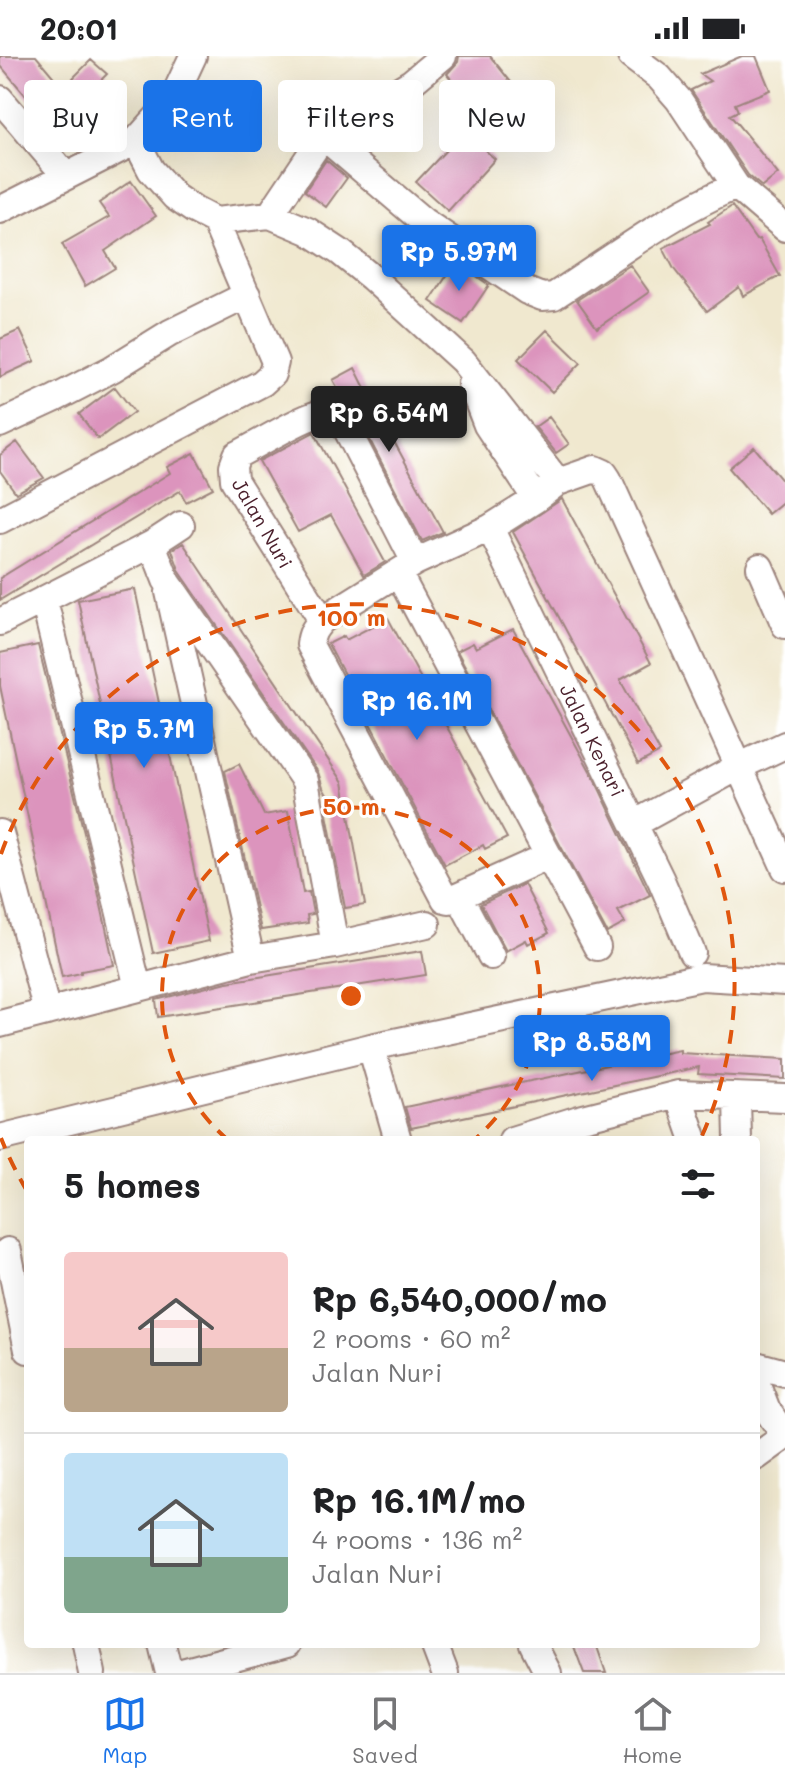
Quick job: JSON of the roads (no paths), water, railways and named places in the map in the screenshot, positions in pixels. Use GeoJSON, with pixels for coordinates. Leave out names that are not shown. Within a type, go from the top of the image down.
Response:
{"type":"FeatureCollection","features":[{"type":"Feature","properties":{"kind":"street"},"geometry":{"type":"LineString","coordinates":[[0,210],[136,141],[172,101],[193,56]]}},
{"type":"Feature","properties":{"kind":"street"},"geometry":{"type":"LineString","coordinates":[[414,80],[443,56]]}},
{"type":"Feature","properties":{"kind":"street"},"geometry":{"type":"LineString","coordinates":[[631,56],[659,77],[679,100],[736,186],[785,228]]}},
{"type":"Feature","properties":{"kind":"street"},"geometry":{"type":"LineString","coordinates":[[0,99],[66,176]]}},
{"type":"Feature","properties":{"kind":"street"},"geometry":{"type":"LineString","coordinates":[[0,520],[262,383],[272,374],[275,362],[215,221],[175,197],[151,170],[136,141]]}},
{"type":"Feature","properties":{"kind":"street"},"geometry":{"type":"LineString","coordinates":[[270,215],[312,152]]}},
{"type":"Feature","properties":{"kind":"street"},"geometry":{"type":"LineString","coordinates":[[342,152],[423,221],[527,291],[542,297],[554,296],[678,215],[736,186]]}},
{"type":"Feature","properties":{"kind":"street"},"geometry":{"type":"LineString","coordinates":[[215,221],[270,215],[308,231],[340,252],[463,361],[558,482]]}},
{"type":"Feature","properties":{"kind":"street"},"geometry":{"type":"LineString","coordinates":[[0,424],[112,369],[170,333],[247,295]]}},
{"type":"Feature","properties":{"kind":"street"},"geometry":{"type":"LineString","coordinates":[[463,361],[487,425],[536,499]]}},
{"type":"Feature","properties":{"kind":"street","name":"Jalan Nuri"},"geometry":{"type":"LineString","coordinates":[[322,620],[234,480],[233,466],[237,455],[310,416],[327,412],[335,414],[343,422],[406,568]]}},
{"type":"Feature","properties":{"kind":"street"},"geometry":{"type":"LineString","coordinates":[[548,856],[459,896],[445,899],[310,645],[311,635],[322,620],[406,568],[490,528],[558,482],[595,469],[604,473],[785,868]]}},
{"type":"Feature","properties":{"kind":"street"},"geometry":{"type":"LineString","coordinates":[[0,622],[152,544],[181,525]]}},
{"type":"Feature","properties":{"kind":"street","name":"Jalan Kenari"},"geometry":{"type":"LineString","coordinates":[[490,528],[661,880],[692,953]]}},
{"type":"Feature","properties":{"kind":"street"},"geometry":{"type":"LineString","coordinates":[[152,544],[166,580],[251,959]]}},
{"type":"Feature","properties":{"kind":"street"},"geometry":{"type":"LineString","coordinates":[[760,567],[785,625]]}},
{"type":"Feature","properties":{"kind":"street"},"geometry":{"type":"LineString","coordinates":[[406,568],[548,856],[597,947]]}},
{"type":"Feature","properties":{"kind":"street"},"geometry":{"type":"LineString","coordinates":[[166,580],[305,781],[335,945]]}},
{"type":"Feature","properties":{"kind":"street"},"geometry":{"type":"LineString","coordinates":[[44,600],[138,988]]}},
{"type":"Feature","properties":{"kind":"street"},"geometry":{"type":"LineString","coordinates":[[634,824],[785,745]]}},
{"type":"Feature","properties":{"kind":"street"},"geometry":{"type":"LineString","coordinates":[[0,833],[47,1012]]}},
{"type":"Feature","properties":{"kind":"street"},"geometry":{"type":"LineString","coordinates":[[459,896],[491,956]]}},
{"type":"Feature","properties":{"kind":"street"},"geometry":{"type":"LineString","coordinates":[[0,1024],[251,959],[335,945],[427,924]]}},
{"type":"Feature","properties":{"kind":"street"},"geometry":{"type":"LineString","coordinates":[[0,1138],[371,1047],[702,977],[785,982]]}},
{"type":"Feature","properties":{"kind":"street"},"geometry":{"type":"LineString","coordinates":[[371,1047],[397,1136]]}},
{"type":"Feature","properties":{"kind":"street"},"geometry":{"type":"LineString","coordinates":[[678,1094],[693,1136]]}},
{"type":"Feature","properties":{"kind":"street"},"geometry":{"type":"LineString","coordinates":[[537,1136],[581,1129],[678,1094],[785,1098]]}},
{"type":"Feature","properties":{"kind":"street"},"geometry":{"type":"LineString","coordinates":[[737,1097],[738,1136]]}},
{"type":"Feature","properties":{"kind":"street"},"geometry":{"type":"LineString","coordinates":[[12,1250],[24,1325]]}},
{"type":"Feature","properties":{"kind":"street"},"geometry":{"type":"LineString","coordinates":[[760,1366],[785,1373]]}},
{"type":"Feature","properties":{"kind":"street"},"geometry":{"type":"LineString","coordinates":[[760,1392],[767,1410],[785,1436],[760,1454]]}},
{"type":"Feature","properties":{"kind":"street"},"geometry":{"type":"LineString","coordinates":[[87,1648],[92,1673]]}},
{"type":"Feature","properties":{"kind":"street"},"geometry":{"type":"LineString","coordinates":[[163,1648],[169,1673]]}},
{"type":"Feature","properties":{"kind":"street"},"geometry":{"type":"LineString","coordinates":[[178,1673],[230,1651],[254,1648]]}},
{"type":"Feature","properties":{"kind":"street"},"geometry":{"type":"LineString","coordinates":[[436,1648],[445,1673]]}},
{"type":"Feature","properties":{"kind":"street"},"geometry":{"type":"LineString","coordinates":[[535,1648],[548,1673]]}}]}
